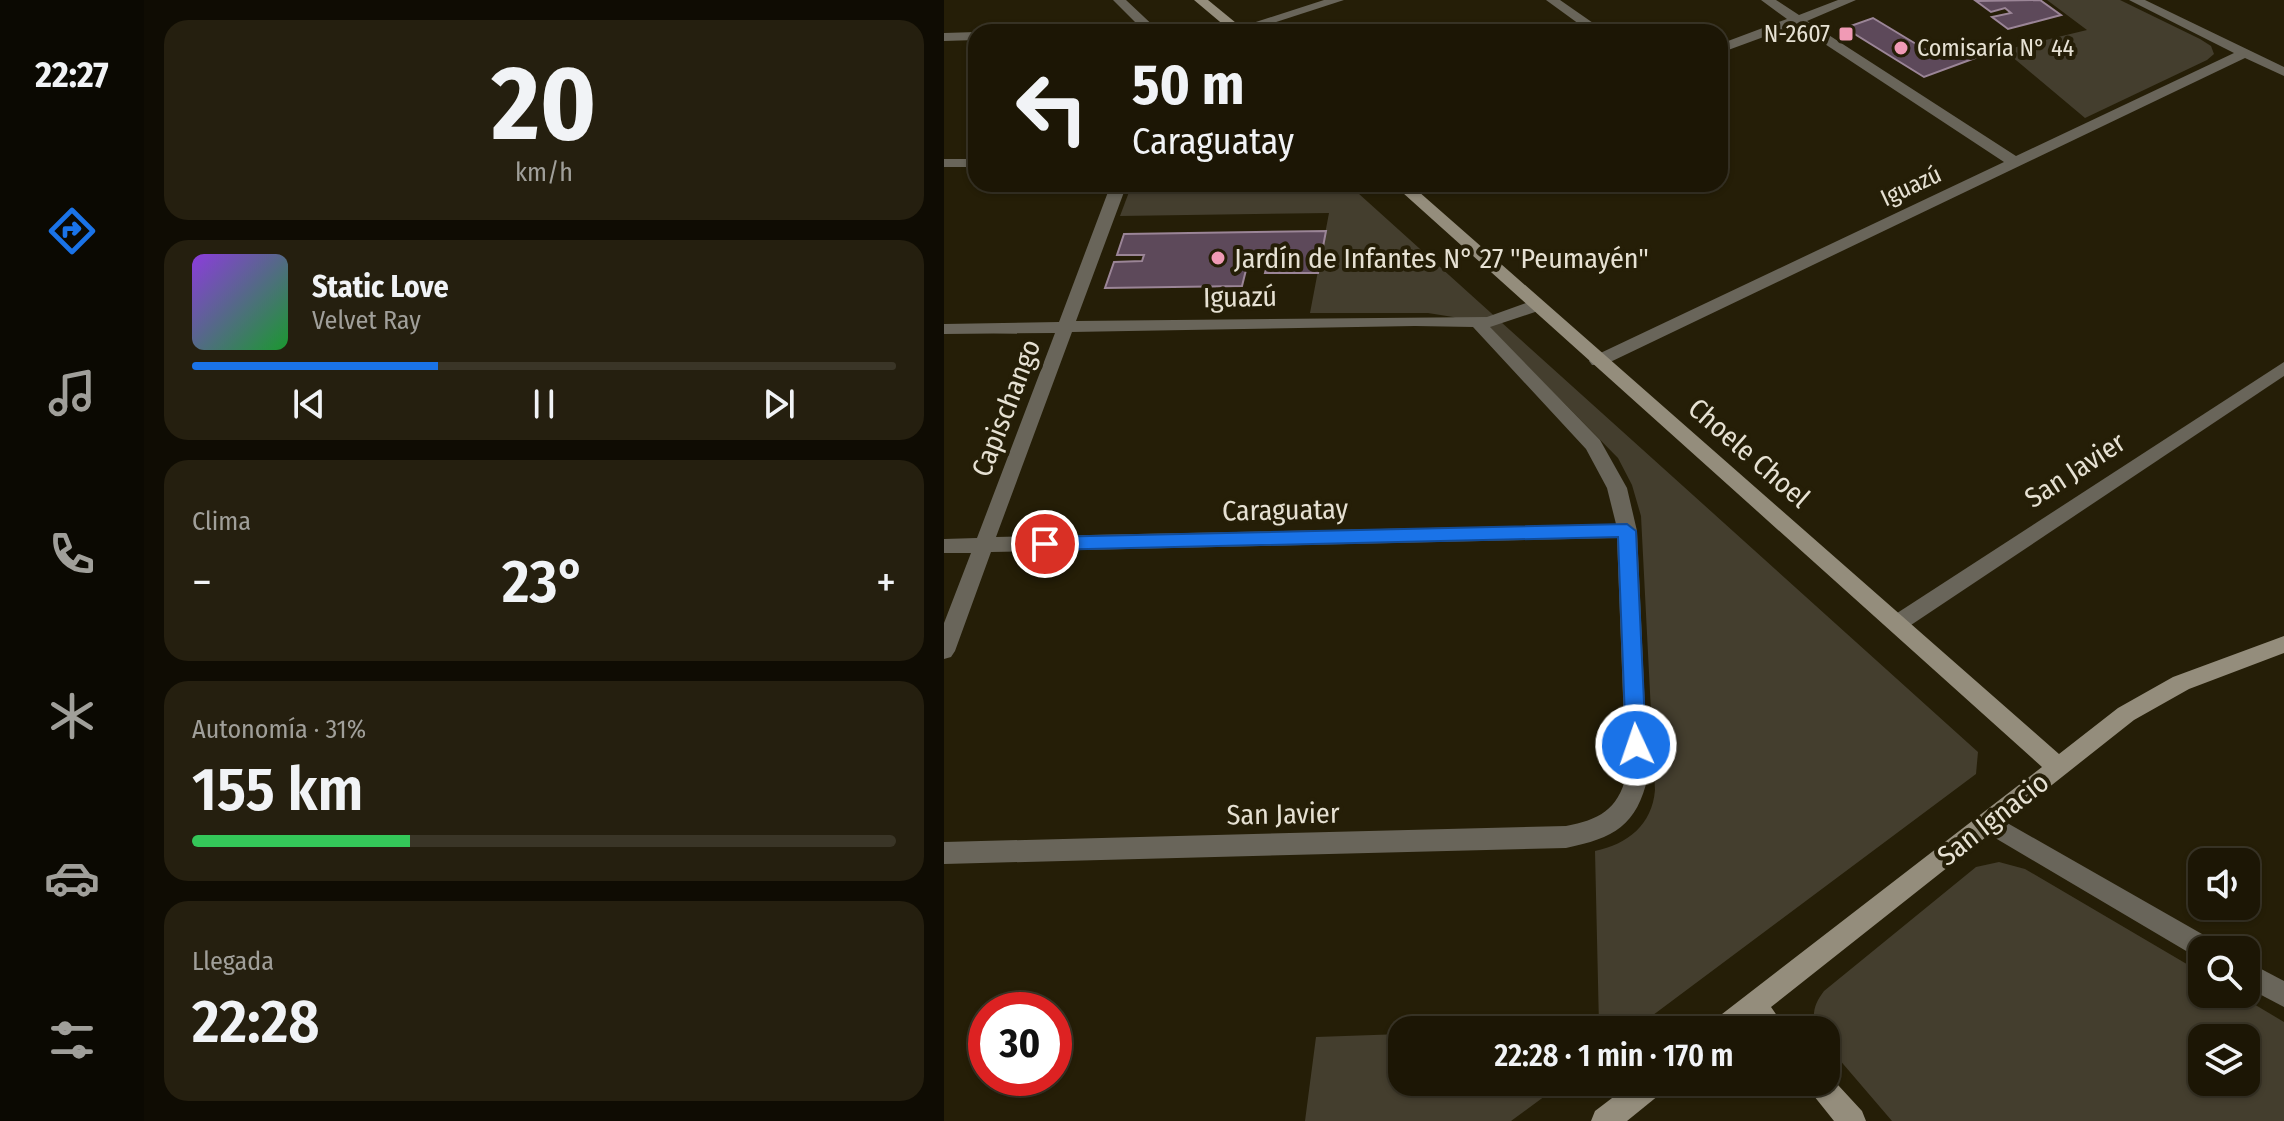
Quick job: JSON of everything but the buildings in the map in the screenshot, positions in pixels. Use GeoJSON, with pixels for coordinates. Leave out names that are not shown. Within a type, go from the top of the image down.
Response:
{"type":"FeatureCollection","features":[{"type":"Feature","properties":{"kind":"street"},"geometry":{"type":"LineString","coordinates":[[1119,0],[1144,24]]}},
{"type":"Feature","properties":{"kind":"street"},"geometry":{"type":"LineString","coordinates":[[1200,0],[1230,24]]}},
{"type":"Feature","properties":{"kind":"street"},"geometry":{"type":"LineString","coordinates":[[1261,24],[1338,0]]}},
{"type":"Feature","properties":{"kind":"street"},"geometry":{"type":"LineString","coordinates":[[1552,0],[1587,24]]}},
{"type":"Feature","properties":{"kind":"street"},"geometry":{"type":"LineString","coordinates":[[1767,0],[2016,163]]}},
{"type":"Feature","properties":{"kind":"street"},"geometry":{"type":"LineString","coordinates":[[1728,46],[1850,0]]}},
{"type":"Feature","properties":{"kind":"street"},"geometry":{"type":"LineString","coordinates":[[2135,0],[2284,72]]}},
{"type":"Feature","properties":{"kind":"street"},"geometry":{"type":"LineString","coordinates":[[944,37],[968,36]]}},
{"type":"Feature","properties":{"kind":"street","name":"Iguazú"},"geometry":{"type":"LineString","coordinates":[[1598,361],[2245,53]]}},
{"type":"Feature","properties":{"kind":"street"},"geometry":{"type":"LineString","coordinates":[[944,163],[968,163]]}},
{"type":"Feature","properties":{"kind":"street","name":"Capischango"},"geometry":{"type":"LineString","coordinates":[[944,651],[1116,192]]}},
{"type":"Feature","properties":{"kind":"street","name":"Choele Choel"},"geometry":{"type":"LineString","coordinates":[[1410,192],[2059,768]]}},
{"type":"Feature","properties":{"kind":"street","name":"Iguazú"},"geometry":{"type":"LineString","coordinates":[[944,329],[1478,322],[1495,321],[1535,306]]}},
{"type":"Feature","properties":{"kind":"street"},"geometry":{"type":"LineString","coordinates":[[1478,322],[1593,445],[1617,488],[1627,531]]}},
{"type":"Feature","properties":{"kind":"street","name":"San Javier"},"geometry":{"type":"LineString","coordinates":[[1898,623],[2284,368]]}},
{"type":"Feature","properties":{"kind":"street","name":"Caraguatay"},"geometry":{"type":"LineString","coordinates":[[944,546],[1627,531]]}},
{"type":"Feature","properties":{"kind":"street","name":"San Javier"},"geometry":{"type":"LineString","coordinates":[[944,853],[1566,837],[1604,827],[1630,805],[1637,776],[1627,531]]}},
{"type":"Feature","properties":{"kind":"street","name":"San Ignacio"},"geometry":{"type":"LineString","coordinates":[[1740,1016],[2102,732],[2152,697],[2213,669],[2284,644]]}},
{"type":"Feature","properties":{"kind":"street"},"geometry":{"type":"LineString","coordinates":[[1988,822],[2188,939]]}},
{"type":"Feature","properties":{"kind":"street"},"geometry":{"type":"LineString","coordinates":[[2260,981],[2284,995]]}},
{"type":"Feature","properties":{"kind":"street"},"geometry":{"type":"LineString","coordinates":[[1753,1006],[1762,1016]]}},
{"type":"Feature","properties":{"kind":"street"},"geometry":{"type":"LineString","coordinates":[[1605,1121],[1637,1096]]}},
{"type":"Feature","properties":{"kind":"street"},"geometry":{"type":"LineString","coordinates":[[1831,1096],[1852,1121]]}},
{"type":"Feature","properties":{"kind":"shaded area"},"geometry":{"type":"Polygon","coordinates":[[[2047,0],[2120,0],[2200,39],[2211,46],[2214,54],[2085,118],[2004,50],[2087,30],[2047,0]]]}},
{"type":"Feature","properties":{"kind":"shaded area"},"geometry":{"type":"Polygon","coordinates":[[[1129,192],[1357,192],[1978,752],[1976,774],[1652,1016],[1599,1016],[1595,851],[1618,843],[1636,831],[1649,813],[1655,790],[1641,516],[1632,485],[1618,458],[1498,336],[1453,317],[1428,313],[1310,313],[1329,213],[1120,216],[1129,192]]]}},
{"type":"Feature","properties":{"kind":"shaded area"},"geometry":{"type":"Polygon","coordinates":[[[1999,862],[2025,869],[2188,965],[2188,1008],[2260,1008],[2284,1022],[2284,1121],[1892,1121],[1840,1060],[1840,1016],[1814,1016],[1824,991],[1976,867],[1999,862]]]}},
{"type":"Feature","properties":{"kind":"shaded area"},"geometry":{"type":"Polygon","coordinates":[[[1388,1034],[1388,1096],[1545,1096],[1511,1121],[1305,1121],[1316,1037],[1388,1034]]]}},
{"type":"Feature","properties":{"kind":"place","name":"N-2607"},"geometry":{"type":"Point","coordinates":[1846,34]}},
{"type":"Feature","properties":{"kind":"place","name":"Comisaría N° 44"},"geometry":{"type":"Point","coordinates":[1901,48]}},
{"type":"Feature","properties":{"kind":"place","name":"Jardín de Infantes N° 27 \"Peumayén\""},"geometry":{"type":"Point","coordinates":[1218,258]}},
{"type":"Feature","properties":{"kind":"route"},"geometry":{"type":"LineString","coordinates":[[1045,544],[1627,531],[1636,745]]}}]}
